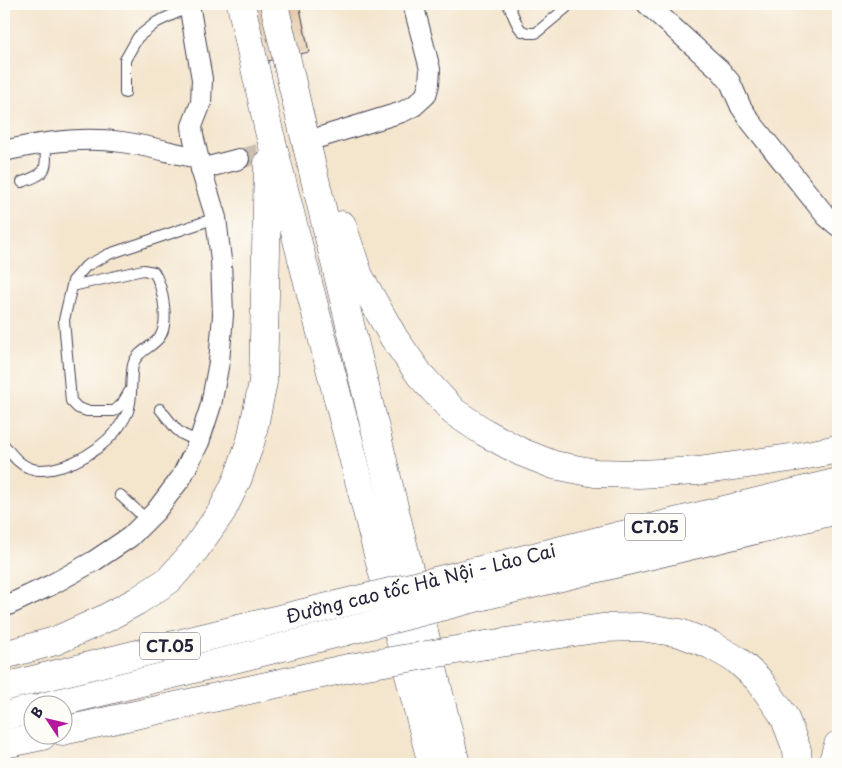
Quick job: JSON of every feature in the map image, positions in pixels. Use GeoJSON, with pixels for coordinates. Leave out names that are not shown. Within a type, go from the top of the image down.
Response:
{"type":"FeatureCollection","features":[{"type":"Feature","properties":{"kind":"highway"},"geometry":{"type":"LineString","coordinates":[[241,4],[268,127],[432,764]]}},
{"type":"Feature","properties":{"kind":"highway"},"geometry":{"type":"LineString","coordinates":[[274,4],[456,764]]}},
{"type":"Feature","properties":{"kind":"highway"},"geometry":{"type":"LineString","coordinates":[[298,109],[314,141],[359,276],[394,338],[420,375],[454,412],[484,432],[521,452],[554,465],[595,473],[639,474],[698,471],[797,457],[838,449]]}},
{"type":"Feature","properties":{"kind":"highway"},"geometry":{"type":"LineString","coordinates":[[4,655],[54,641],[104,619],[137,601],[169,580],[192,554],[222,511],[238,478],[251,440],[263,382],[268,127]]}},
{"type":"Feature","properties":{"kind":"highway","name":"Đường cao tốc Hà Nội - Lào Cai"},"geometry":{"type":"LineString","coordinates":[[4,688],[838,482]]}},
{"type":"Feature","properties":{"kind":"highway","name":"Đường cao tốc Hà Nội - Lào Cai"},"geometry":{"type":"LineString","coordinates":[[72,699],[487,595],[838,510]]}},
{"type":"Feature","properties":{"kind":"highway"},"geometry":{"type":"LineString","coordinates":[[72,729],[349,668],[602,628],[640,627],[680,633],[711,645],[737,660],[758,680],[784,716],[797,750],[798,764]]}},
{"type":"Feature","properties":{"kind":"highway"},"geometry":{"type":"LineString","coordinates":[[4,716],[22,712]]}},
{"type":"Feature","properties":{"kind":"highway"},"geometry":{"type":"LineString","coordinates":[[4,744],[22,740]]}},
{"type":"Feature","properties":{"kind":"highway"},"geometry":{"type":"LineString","coordinates":[[832,764],[838,745]]}},
{"type":"Feature","properties":{"kind":"street"},"geometry":{"type":"LineString","coordinates":[[321,137],[402,112],[414,106],[426,95],[430,84],[430,69],[413,4]]}},
{"type":"Feature","properties":{"kind":"street"},"geometry":{"type":"LineString","coordinates":[[647,4],[720,70],[730,82],[741,107],[751,122],[826,216],[838,226]]}},
{"type":"Feature","properties":{"kind":"street"},"geometry":{"type":"LineString","coordinates":[[4,607],[51,586],[94,561],[130,536],[147,520],[181,478],[199,442],[211,405],[219,362],[223,315],[221,260],[216,218],[199,164],[193,136],[192,126],[201,104],[202,79],[189,5]]}},
{"type":"Feature","properties":{"kind":"street"},"geometry":{"type":"LineString","coordinates":[[4,152],[45,143],[89,140],[122,142],[199,164],[239,159]]}},
{"type":"Feature","properties":{"kind":"lane"},"geometry":{"type":"LineString","coordinates":[[508,4],[518,26],[522,31],[529,33],[536,33],[566,8]]}},
{"type":"Feature","properties":{"kind":"lane"},"geometry":{"type":"LineString","coordinates":[[125,93],[124,60],[138,37],[157,22],[189,5]]}},
{"type":"Feature","properties":{"kind":"lane"},"geometry":{"type":"LineString","coordinates":[[22,182],[38,176],[44,170],[46,160],[45,143]]}},
{"type":"Feature","properties":{"kind":"lane"},"geometry":{"type":"LineString","coordinates":[[130,389],[122,404],[114,411],[87,411],[78,408],[71,401],[64,320],[73,281],[86,266],[109,254],[216,218]]}},
{"type":"Feature","properties":{"kind":"lane"},"geometry":{"type":"LineString","coordinates":[[4,445],[16,460],[32,469],[43,470],[61,467],[84,458],[99,447],[124,420],[129,408],[133,364],[141,353],[159,338],[164,329],[165,318],[159,281],[154,272],[143,270],[72,286]]}},
{"type":"Feature","properties":{"kind":"lane"},"geometry":{"type":"LineString","coordinates":[[160,409],[176,429],[199,442]]}},
{"type":"Feature","properties":{"kind":"lane"},"geometry":{"type":"LineString","coordinates":[[120,495],[147,520]]}},
{"type":"Feature","properties":{"kind":"building"},"geometry":{"type":"Polygon","coordinates":[[[242,4],[299,4],[309,52],[243,66],[242,4]]]}},
{"type":"Feature","properties":{"kind":"tunnel"},"geometry":{"type":"LineString","coordinates":[[239,159],[319,138]]}}]}
